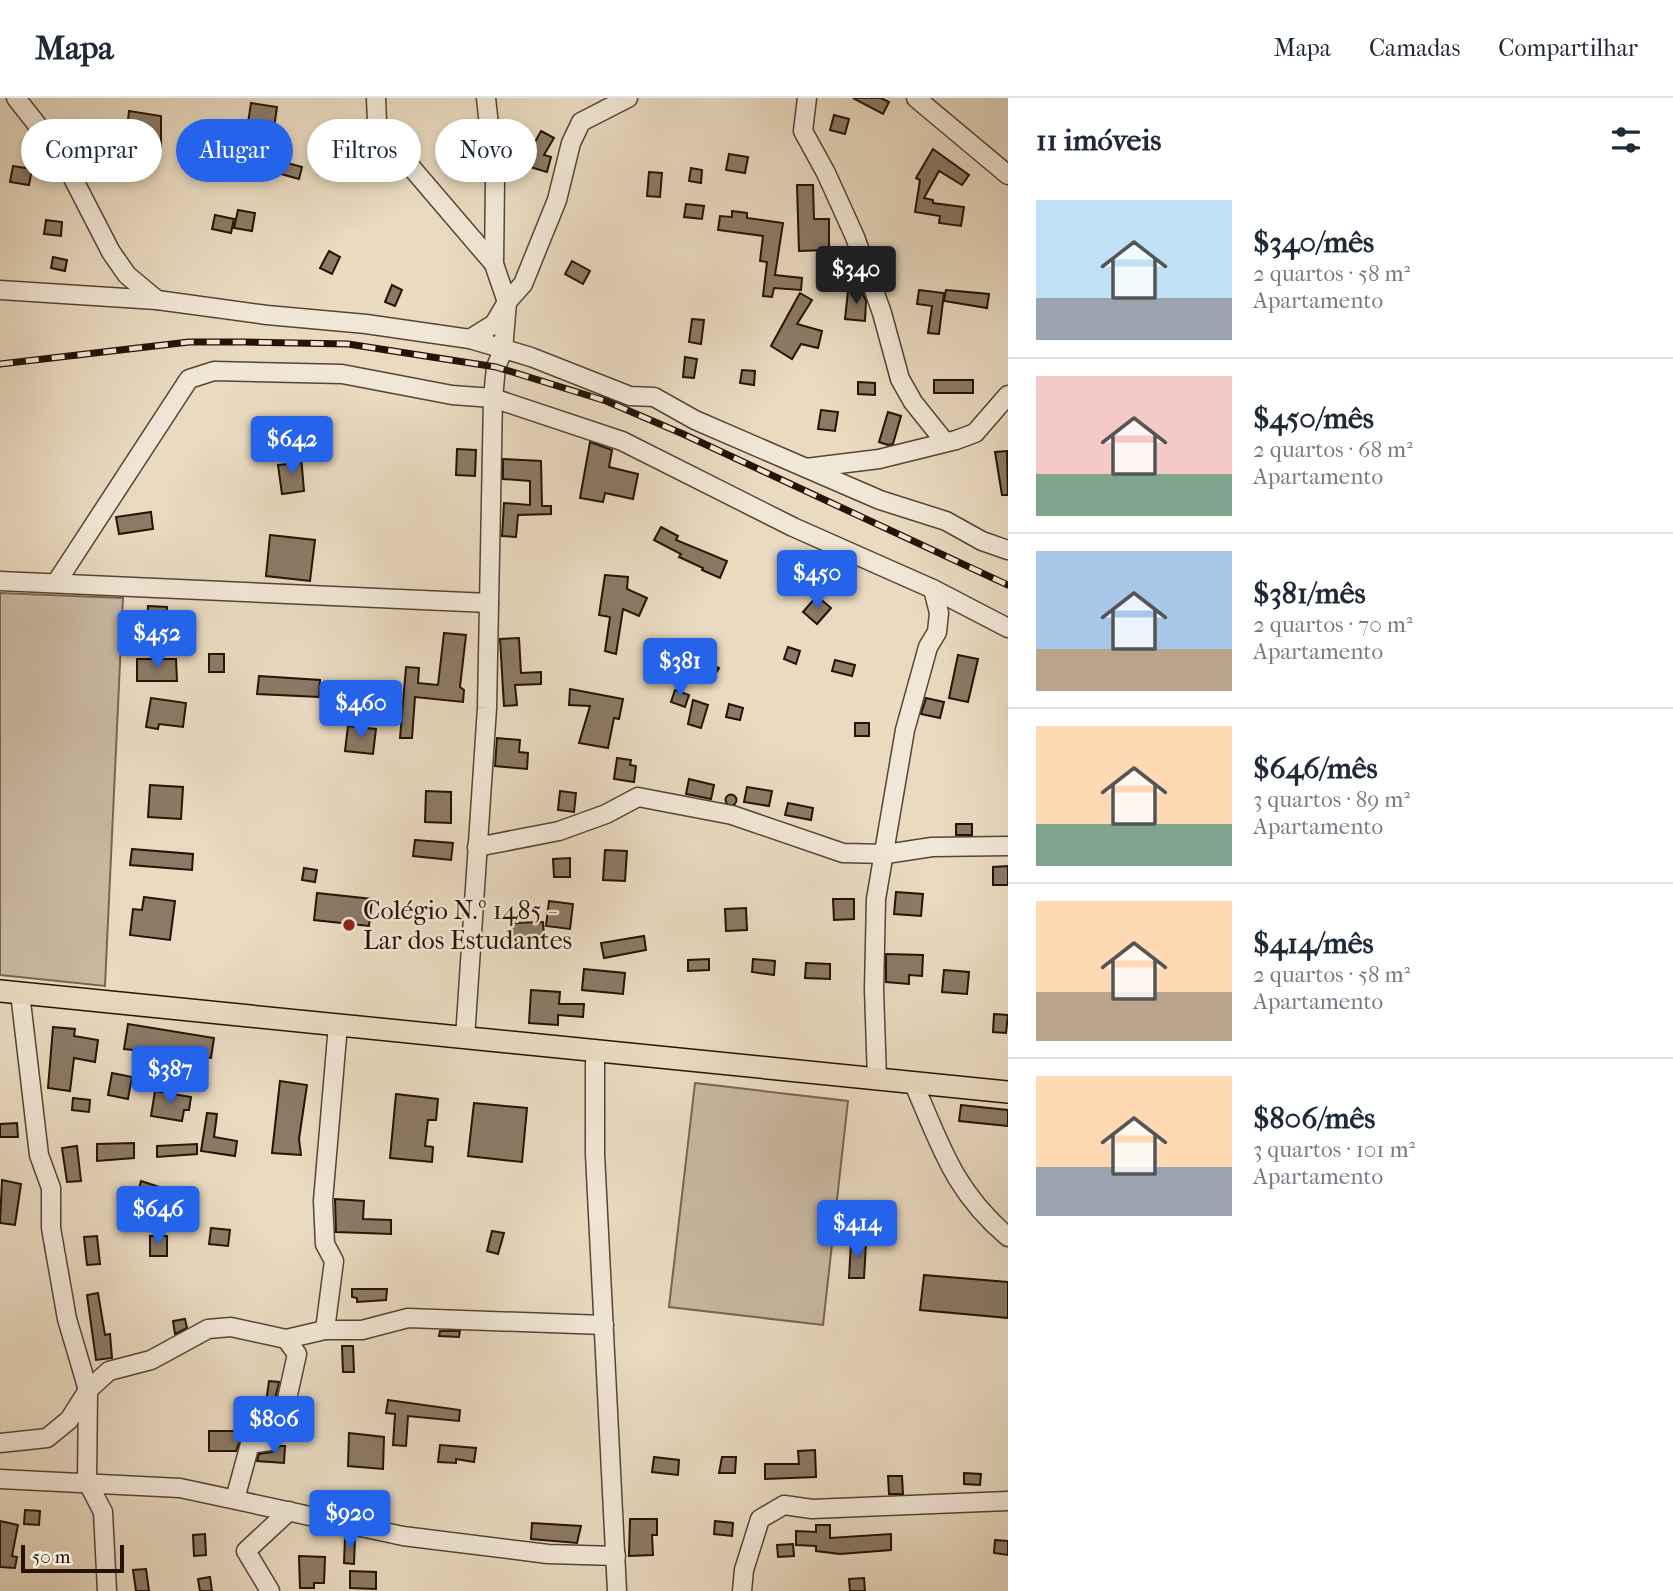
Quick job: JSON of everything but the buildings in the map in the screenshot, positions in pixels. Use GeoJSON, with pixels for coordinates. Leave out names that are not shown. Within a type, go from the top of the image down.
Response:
{"type":"FeatureCollection","features":[{"type":"Feature","properties":{"kind":"main road"},"geometry":{"type":"LineString","coordinates":[[10,992],[1008,1092]]}},
{"type":"Feature","properties":{"kind":"street"},"geometry":{"type":"LineString","coordinates":[[16,98],[61,155],[111,252],[127,275],[157,300]]}},
{"type":"Feature","properties":{"kind":"street"},"geometry":{"type":"LineString","coordinates":[[376,98],[377,121],[382,133],[494,264]]}},
{"type":"Feature","properties":{"kind":"street"},"geometry":{"type":"LineString","coordinates":[[465,1038],[487,708],[493,398],[496,367],[503,349],[507,302],[494,264],[495,180],[486,98]]}},
{"type":"Feature","properties":{"kind":"street"},"geometry":{"type":"LineString","coordinates":[[470,339],[494,324],[507,302],[523,284],[557,200],[575,133],[582,122],[628,98]]}},
{"type":"Feature","properties":{"kind":"street"},"geometry":{"type":"LineString","coordinates":[[807,98],[803,131],[826,173],[855,237],[882,313],[900,379],[913,402],[945,442]]}},
{"type":"Feature","properties":{"kind":"street"},"geometry":{"type":"LineString","coordinates":[[916,98],[980,148],[1008,176]]}},
{"type":"Feature","properties":{"kind":"street"},"geometry":{"type":"LineString","coordinates":[[0,290],[157,300],[470,339],[531,357],[631,396],[654,397],[695,420],[880,500],[946,521],[982,541],[1008,550]]}},
{"type":"Feature","properties":{"kind":"street"},"geometry":{"type":"LineString","coordinates":[[56,583],[189,379],[214,371],[342,374],[452,395],[493,398],[622,440],[793,527],[933,589],[1008,628]]}},
{"type":"Feature","properties":{"kind":"street"},"geometry":{"type":"LineString","coordinates":[[807,467],[920,452],[929,444],[975,433],[1008,395]]}},
{"type":"Feature","properties":{"kind":"street"},"geometry":{"type":"LineString","coordinates":[[0,581],[489,603]]}},
{"type":"Feature","properties":{"kind":"street"},"geometry":{"type":"LineString","coordinates":[[877,1079],[874,990],[876,900],[886,854],[905,730],[928,647],[937,632],[939,614],[933,589]]}},
{"type":"Feature","properties":{"kind":"street"},"geometry":{"type":"LineString","coordinates":[[477,847],[559,831],[606,814],[638,797],[732,815],[843,853],[886,854],[932,847],[1008,846]]}},
{"type":"Feature","properties":{"kind":"street"},"geometry":{"type":"LineString","coordinates":[[10,992],[39,1155],[51,1188],[51,1228],[67,1319],[88,1390],[87,1481],[103,1512],[107,1591]]}},
{"type":"Feature","properties":{"kind":"street"},"geometry":{"type":"LineString","coordinates":[[325,1330],[334,1261],[325,1244],[323,1201],[338,1025]]}},
{"type":"Feature","properties":{"kind":"street"},"geometry":{"type":"LineString","coordinates":[[595,1051],[595,1154],[617,1591]]}},
{"type":"Feature","properties":{"kind":"street"},"geometry":{"type":"LineString","coordinates":[[913,1082],[958,1184],[986,1217],[1008,1237]]}},
{"type":"Feature","properties":{"kind":"street"},"geometry":{"type":"LineString","coordinates":[[0,1443],[47,1438],[69,1420],[88,1390],[109,1371],[151,1360],[208,1329],[230,1327],[286,1339],[325,1330],[362,1330],[408,1318],[604,1325]]}},
{"type":"Feature","properties":{"kind":"street"},"geometry":{"type":"LineString","coordinates":[[235,1499],[250,1444],[270,1441],[285,1408],[297,1354],[286,1339]]}},
{"type":"Feature","properties":{"kind":"street"},"geometry":{"type":"LineString","coordinates":[[0,1479],[87,1481],[180,1488],[403,1536],[478,1546],[616,1556]]}},
{"type":"Feature","properties":{"kind":"street"},"geometry":{"type":"LineString","coordinates":[[741,1591],[744,1570],[760,1519],[784,1505],[812,1509],[1008,1501]]}},
{"type":"Feature","properties":{"kind":"street"},"geometry":{"type":"LineString","coordinates":[[270,1591],[246,1551],[289,1511]]}},
{"type":"Feature","properties":{"kind":"shaded area"},"geometry":{"type":"Polygon","coordinates":[[[0,593],[123,598],[105,986],[0,975],[0,593]]]}},
{"type":"Feature","properties":{"kind":"shaded area"},"geometry":{"type":"Polygon","coordinates":[[[695,1083],[848,1101],[823,1325],[669,1307],[695,1083]]]}},
{"type":"Feature","properties":{"kind":"railway"},"geometry":{"type":"LineString","coordinates":[[0,364],[189,342],[245,342],[348,344],[496,367],[606,401],[1008,585]]}},
{"type":"Feature","properties":{"kind":"place","name":"Colégio N.º 1485 - Lar dos Estudantes"},"geometry":{"type":"Point","coordinates":[349,925]}}]}
